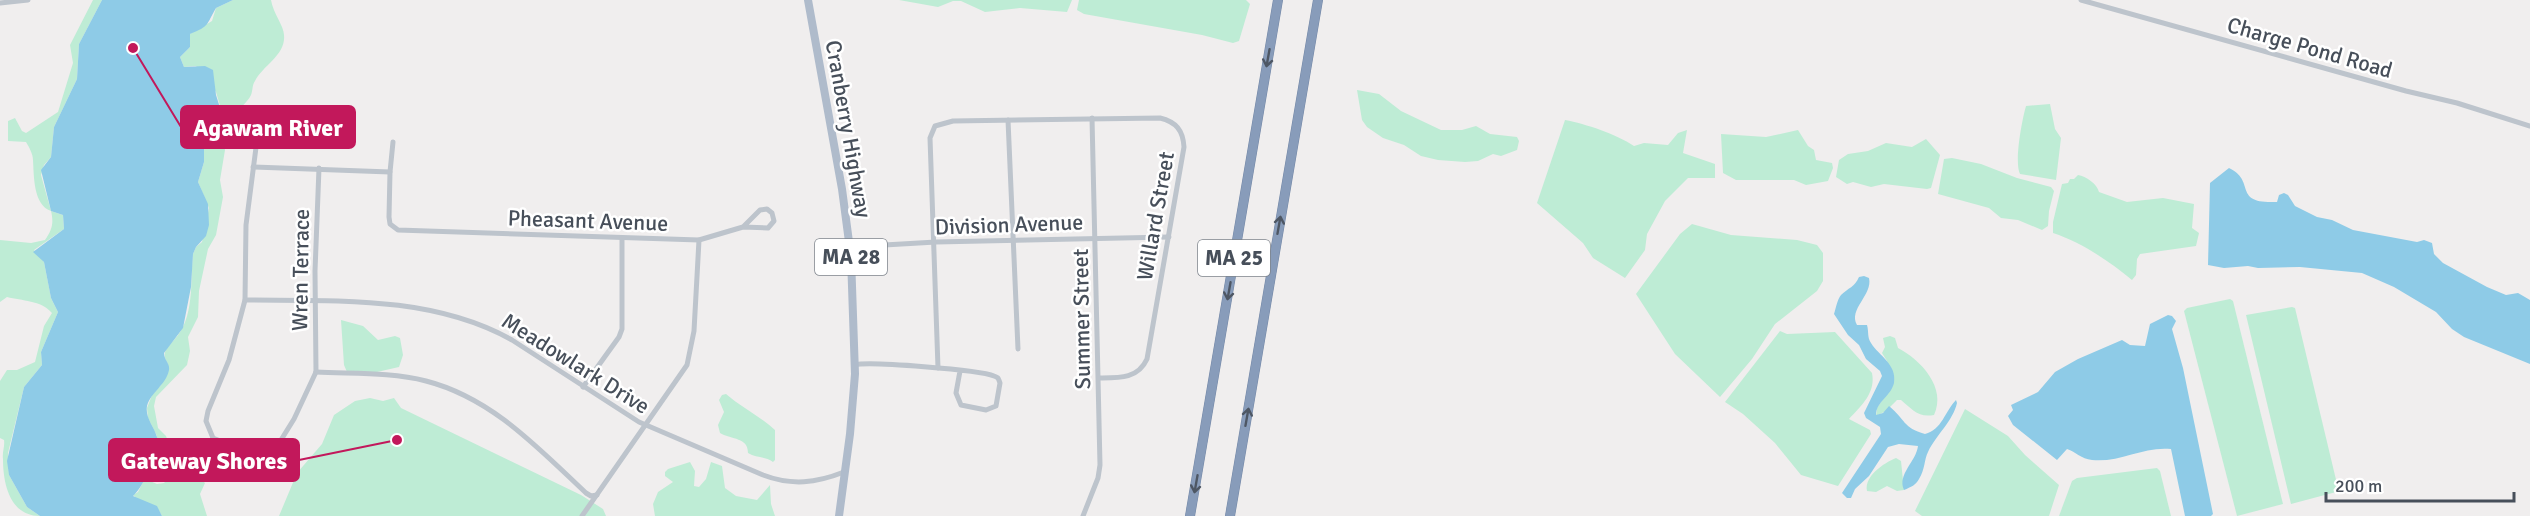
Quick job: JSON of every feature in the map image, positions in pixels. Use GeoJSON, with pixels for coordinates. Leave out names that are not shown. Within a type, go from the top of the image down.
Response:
{"type":"FeatureCollection","features":[{"type":"Feature","properties":{"kind":"highway","name":"MA 25"},"geometry":{"type":"LineString","coordinates":[[1190,516],[1278,0]]}},
{"type":"Feature","properties":{"kind":"highway","name":"MA 25"},"geometry":{"type":"LineString","coordinates":[[1230,516],[1318,0]]}},
{"type":"Feature","properties":{"kind":"main road","name":"Cranberry Highway"},"geometry":{"type":"LineString","coordinates":[[808,0],[850,247],[855,365],[853,403],[839,516]]}},
{"type":"Feature","properties":{"kind":"street"},"geometry":{"type":"LineString","coordinates":[[0,3],[28,0]]}},
{"type":"Feature","properties":{"kind":"street","name":"Charge Pond Road"},"geometry":{"type":"LineString","coordinates":[[2081,0],[2406,91],[2457,103],[2530,126]]}},
{"type":"Feature","properties":{"kind":"street","name":"Summer Street"},"geometry":{"type":"LineString","coordinates":[[1083,516],[1100,471],[1092,118]]}},
{"type":"Feature","properties":{"kind":"street","name":"Willard Street"},"geometry":{"type":"LineString","coordinates":[[936,242],[930,138],[934,126],[953,121],[1160,118],[1179,128],[1184,147],[1145,365],[1137,373],[1126,377],[1099,378]]}},
{"type":"Feature","properties":{"kind":"street"},"geometry":{"type":"LineString","coordinates":[[1008,120],[1018,349]]}},
{"type":"Feature","properties":{"kind":"street"},"geometry":{"type":"LineString","coordinates":[[258,132],[245,243],[245,300],[230,360],[207,416],[207,426],[213,438],[268,461],[294,418],[316,372],[415,379],[459,393],[483,406],[518,430],[586,494],[597,495]]}},
{"type":"Feature","properties":{"kind":"street"},"geometry":{"type":"LineString","coordinates":[[253,166],[390,172],[393,142]]}},
{"type":"Feature","properties":{"kind":"street","name":"Wren Terrace"},"geometry":{"type":"LineString","coordinates":[[316,372],[315,302],[319,168]]}},
{"type":"Feature","properties":{"kind":"street","name":"Pheasant Avenue"},"geometry":{"type":"LineString","coordinates":[[390,172],[389,217],[393,227],[398,231],[699,240],[743,227],[768,228],[774,222],[772,213],[767,209],[759,210],[743,227]]}},
{"type":"Feature","properties":{"kind":"street","name":"Division Avenue"},"geometry":{"type":"LineString","coordinates":[[850,247],[936,242],[1169,237]]}},
{"type":"Feature","properties":{"kind":"street"},"geometry":{"type":"LineString","coordinates":[[583,387],[621,332],[624,303],[622,238]]}},
{"type":"Feature","properties":{"kind":"street"},"geometry":{"type":"LineString","coordinates":[[582,516],[681,376],[690,355],[694,332],[699,240]]}},
{"type":"Feature","properties":{"kind":"street"},"geometry":{"type":"LineString","coordinates":[[936,242],[938,368]]}},
{"type":"Feature","properties":{"kind":"street","name":"Meadowlark Drive"},"geometry":{"type":"LineString","coordinates":[[245,300],[415,307],[463,318],[513,340],[645,425],[773,479],[809,482],[844,472]]}},
{"type":"Feature","properties":{"kind":"street"},"geometry":{"type":"LineString","coordinates":[[855,365],[871,363],[938,368],[960,371],[993,376],[999,379],[996,406],[986,410],[966,408],[957,401],[960,371]]}},
{"type":"Feature","properties":{"kind":"green space"},"geometry":{"type":"Polygon","coordinates":[[[93,0],[102,0],[79,44],[77,79],[54,127],[51,157],[44,165],[41,175],[51,211],[45,208],[38,196],[30,148],[26,142],[8,141],[8,121],[15,118],[22,131],[26,133],[58,112],[73,63],[70,45],[93,0]]]}},
{"type":"Feature","properties":{"kind":"green space"},"geometry":{"type":"Polygon","coordinates":[[[233,0],[271,0],[284,31],[284,42],[278,54],[254,83],[251,95],[240,109],[231,132],[223,142],[225,150],[220,180],[223,197],[216,235],[208,249],[199,291],[198,317],[188,337],[190,351],[187,365],[156,397],[154,406],[158,428],[166,436],[169,444],[167,453],[150,481],[157,484],[164,483],[175,474],[190,475],[199,479],[205,483],[200,494],[207,516],[162,516],[156,508],[133,495],[138,492],[153,462],[157,436],[148,418],[147,408],[152,395],[161,385],[168,364],[165,351],[181,331],[185,321],[190,299],[193,254],[202,242],[209,208],[198,182],[204,162],[204,147],[197,117],[201,116],[212,121],[221,109],[216,92],[196,66],[184,67],[180,57],[190,47],[190,34],[212,21],[216,8],[233,0]]]}},
{"type":"Feature","properties":{"kind":"green space"},"geometry":{"type":"Polygon","coordinates":[[[899,0],[1072,0],[1067,12],[1020,8],[985,12],[961,1],[953,1],[938,7],[899,0]]]}},
{"type":"Feature","properties":{"kind":"green space"},"geometry":{"type":"Polygon","coordinates":[[[1079,0],[1246,0],[1250,4],[1239,41],[1233,43],[1202,35],[1084,14],[1077,10],[1079,0]]]}},
{"type":"Feature","properties":{"kind":"green space"},"geometry":{"type":"Polygon","coordinates":[[[1357,90],[1379,94],[1401,111],[1441,130],[1462,130],[1476,126],[1490,134],[1517,137],[1519,141],[1517,150],[1501,156],[1493,154],[1478,161],[1465,162],[1421,156],[1404,145],[1383,138],[1367,127],[1362,120],[1357,90]]]}},
{"type":"Feature","properties":{"kind":"green space"},"geometry":{"type":"Polygon","coordinates":[[[2050,104],[2055,129],[2061,138],[2056,180],[2020,174],[2018,168],[2019,141],[2026,106],[2050,104]]]}},
{"type":"Feature","properties":{"kind":"green space"},"geometry":{"type":"Polygon","coordinates":[[[1565,120],[1601,130],[1634,146],[1644,143],[1668,145],[1678,133],[1687,130],[1683,153],[1715,164],[1715,178],[1688,178],[1665,201],[1647,234],[1645,250],[1625,278],[1593,258],[1583,243],[1537,203],[1565,120]]]}},
{"type":"Feature","properties":{"kind":"green space"},"geometry":{"type":"Polygon","coordinates":[[[1798,130],[1808,146],[1814,150],[1816,160],[1832,163],[1833,168],[1828,181],[1806,185],[1794,180],[1736,180],[1723,173],[1721,134],[1766,137],[1798,130]]]}},
{"type":"Feature","properties":{"kind":"green space"},"geometry":{"type":"Polygon","coordinates":[[[1926,139],[1940,155],[1931,188],[1884,184],[1871,187],[1853,182],[1847,184],[1836,177],[1839,160],[1848,154],[1868,151],[1886,143],[1912,147],[1926,139]]]}},
{"type":"Feature","properties":{"kind":"green space"},"geometry":{"type":"Polygon","coordinates":[[[1952,158],[1981,164],[2017,178],[2051,187],[2054,191],[2048,226],[2042,230],[2018,220],[2001,218],[1989,208],[1938,194],[1944,159],[1952,158]]]}},
{"type":"Feature","properties":{"kind":"green space"},"geometry":{"type":"Polygon","coordinates":[[[2078,175],[2091,181],[2099,192],[2127,202],[2163,198],[2194,204],[2192,228],[2199,233],[2196,246],[2140,254],[2137,259],[2136,275],[2132,280],[2074,241],[2053,233],[2053,222],[2062,184],[2068,183],[2070,179],[2078,175]]]}},
{"type":"Feature","properties":{"kind":"green space"},"geometry":{"type":"Polygon","coordinates":[[[51,211],[63,215],[64,229],[34,250],[44,262],[51,298],[58,312],[41,352],[42,365],[24,387],[8,453],[9,475],[27,507],[40,516],[22,511],[15,505],[7,488],[3,469],[4,440],[0,438],[0,381],[7,370],[17,370],[35,362],[44,326],[52,313],[31,302],[7,297],[0,302],[0,240],[31,243],[45,240],[52,226],[51,211]]]}},
{"type":"Feature","properties":{"kind":"green space"},"geometry":{"type":"Polygon","coordinates":[[[1692,224],[1731,235],[1797,240],[1817,245],[1823,253],[1823,281],[1817,291],[1775,324],[1752,359],[1720,397],[1675,354],[1636,294],[1680,234],[1692,224]]]}},
{"type":"Feature","properties":{"kind":"green space"},"geometry":{"type":"Polygon","coordinates":[[[2230,299],[2233,301],[2283,504],[2237,516],[2184,311],[2187,308],[2230,299]]]}},
{"type":"Feature","properties":{"kind":"green space"},"geometry":{"type":"Polygon","coordinates":[[[2295,308],[2338,488],[2336,492],[2291,504],[2246,315],[2295,308]]]}},
{"type":"Feature","properties":{"kind":"green space"},"geometry":{"type":"Polygon","coordinates":[[[341,320],[363,326],[378,340],[395,336],[400,338],[403,355],[399,367],[377,372],[347,372],[344,365],[341,320]]]}},
{"type":"Feature","properties":{"kind":"green space"},"geometry":{"type":"Polygon","coordinates":[[[1780,331],[1787,334],[1835,332],[1872,373],[1870,393],[1849,419],[1870,430],[1871,434],[1838,486],[1801,475],[1775,443],[1743,414],[1725,402],[1780,331]]]}},
{"type":"Feature","properties":{"kind":"green space"},"geometry":{"type":"Polygon","coordinates":[[[1890,336],[1895,338],[1898,348],[1923,367],[1930,376],[1937,395],[1934,415],[1919,414],[1901,400],[1897,400],[1886,411],[1876,416],[1877,408],[1892,386],[1887,361],[1882,353],[1885,347],[1883,338],[1890,336]]]}},
{"type":"Feature","properties":{"kind":"green space"},"geometry":{"type":"Polygon","coordinates":[[[726,394],[775,430],[775,460],[773,462],[748,453],[742,441],[720,433],[718,425],[724,412],[719,400],[722,395],[726,394]]]}},
{"type":"Feature","properties":{"kind":"green space"},"geometry":{"type":"Polygon","coordinates":[[[370,398],[383,401],[394,398],[401,408],[581,495],[603,509],[606,516],[279,516],[297,473],[322,444],[334,415],[355,401],[370,398]]]}},
{"type":"Feature","properties":{"kind":"green space"},"geometry":{"type":"Polygon","coordinates":[[[1965,409],[2008,436],[2025,455],[2059,485],[2049,516],[1922,516],[1915,511],[1965,409]]]}},
{"type":"Feature","properties":{"kind":"green space"},"geometry":{"type":"Polygon","coordinates":[[[1896,458],[1901,461],[1904,490],[1897,491],[1887,486],[1876,492],[1867,491],[1872,475],[1896,458]]]}},
{"type":"Feature","properties":{"kind":"green space"},"geometry":{"type":"Polygon","coordinates":[[[690,462],[695,471],[694,486],[699,487],[706,479],[711,462],[722,466],[725,488],[736,496],[757,500],[770,485],[771,504],[775,516],[655,516],[653,504],[658,492],[673,482],[665,476],[665,472],[690,462]]]}},
{"type":"Feature","properties":{"kind":"green space"},"geometry":{"type":"Polygon","coordinates":[[[2157,468],[2160,471],[2171,516],[2059,516],[2072,481],[2077,478],[2157,468]]]}},
{"type":"Feature","properties":{"kind":"water"},"geometry":{"type":"Polygon","coordinates":[[[102,0],[233,0],[216,8],[207,24],[190,34],[190,47],[180,57],[184,67],[205,66],[213,70],[216,95],[222,114],[218,120],[212,121],[201,116],[197,118],[204,147],[204,162],[198,182],[208,204],[209,225],[206,236],[193,254],[191,287],[183,328],[164,353],[169,370],[147,406],[148,418],[158,443],[146,477],[133,496],[157,506],[162,516],[40,516],[27,507],[9,475],[7,461],[24,387],[42,365],[41,352],[58,312],[51,298],[44,262],[33,252],[64,229],[63,215],[51,211],[41,170],[51,157],[54,127],[77,79],[79,44],[102,0]]]}},
{"type":"Feature","properties":{"kind":"water"},"geometry":{"type":"Polygon","coordinates":[[[2229,168],[2242,179],[2249,196],[2254,199],[2263,202],[2277,202],[2279,195],[2284,193],[2295,206],[2353,230],[2417,242],[2424,240],[2432,243],[2434,254],[2443,263],[2487,287],[2506,295],[2518,293],[2530,300],[2530,364],[2464,337],[2452,329],[2436,312],[2394,287],[2362,273],[2300,267],[2224,268],[2208,265],[2210,183],[2229,168]]]}},
{"type":"Feature","properties":{"kind":"water"},"geometry":{"type":"Polygon","coordinates":[[[1859,277],[1869,278],[1868,290],[1855,319],[1857,325],[1867,325],[1870,341],[1890,365],[1894,376],[1892,388],[1878,406],[1876,415],[1883,413],[1889,406],[1908,426],[1925,434],[1935,429],[1952,404],[1956,400],[1957,403],[1952,416],[1928,452],[1922,472],[1915,484],[1904,490],[1903,479],[1918,446],[1899,444],[1888,447],[1869,476],[1855,489],[1851,498],[1847,498],[1842,493],[1881,434],[1880,427],[1866,418],[1864,413],[1882,376],[1880,371],[1866,359],[1859,345],[1848,335],[1834,314],[1841,295],[1859,277]]]}},
{"type":"Feature","properties":{"kind":"water"},"geometry":{"type":"Polygon","coordinates":[[[2168,315],[2176,321],[2172,329],[2183,368],[2213,514],[2211,516],[2185,516],[2171,449],[2092,460],[2067,449],[2057,460],[2013,425],[2008,416],[2013,410],[2011,405],[2038,392],[2055,372],[2078,359],[2122,340],[2130,345],[2145,346],[2150,324],[2168,315]]]}},
{"type":"Feature","properties":{"kind":"place","name":"Agawam River"},"geometry":{"type":"Point","coordinates":[133,48]}},
{"type":"Feature","properties":{"kind":"place","name":"Gateway Shores"},"geometry":{"type":"Point","coordinates":[397,440]}}]}
